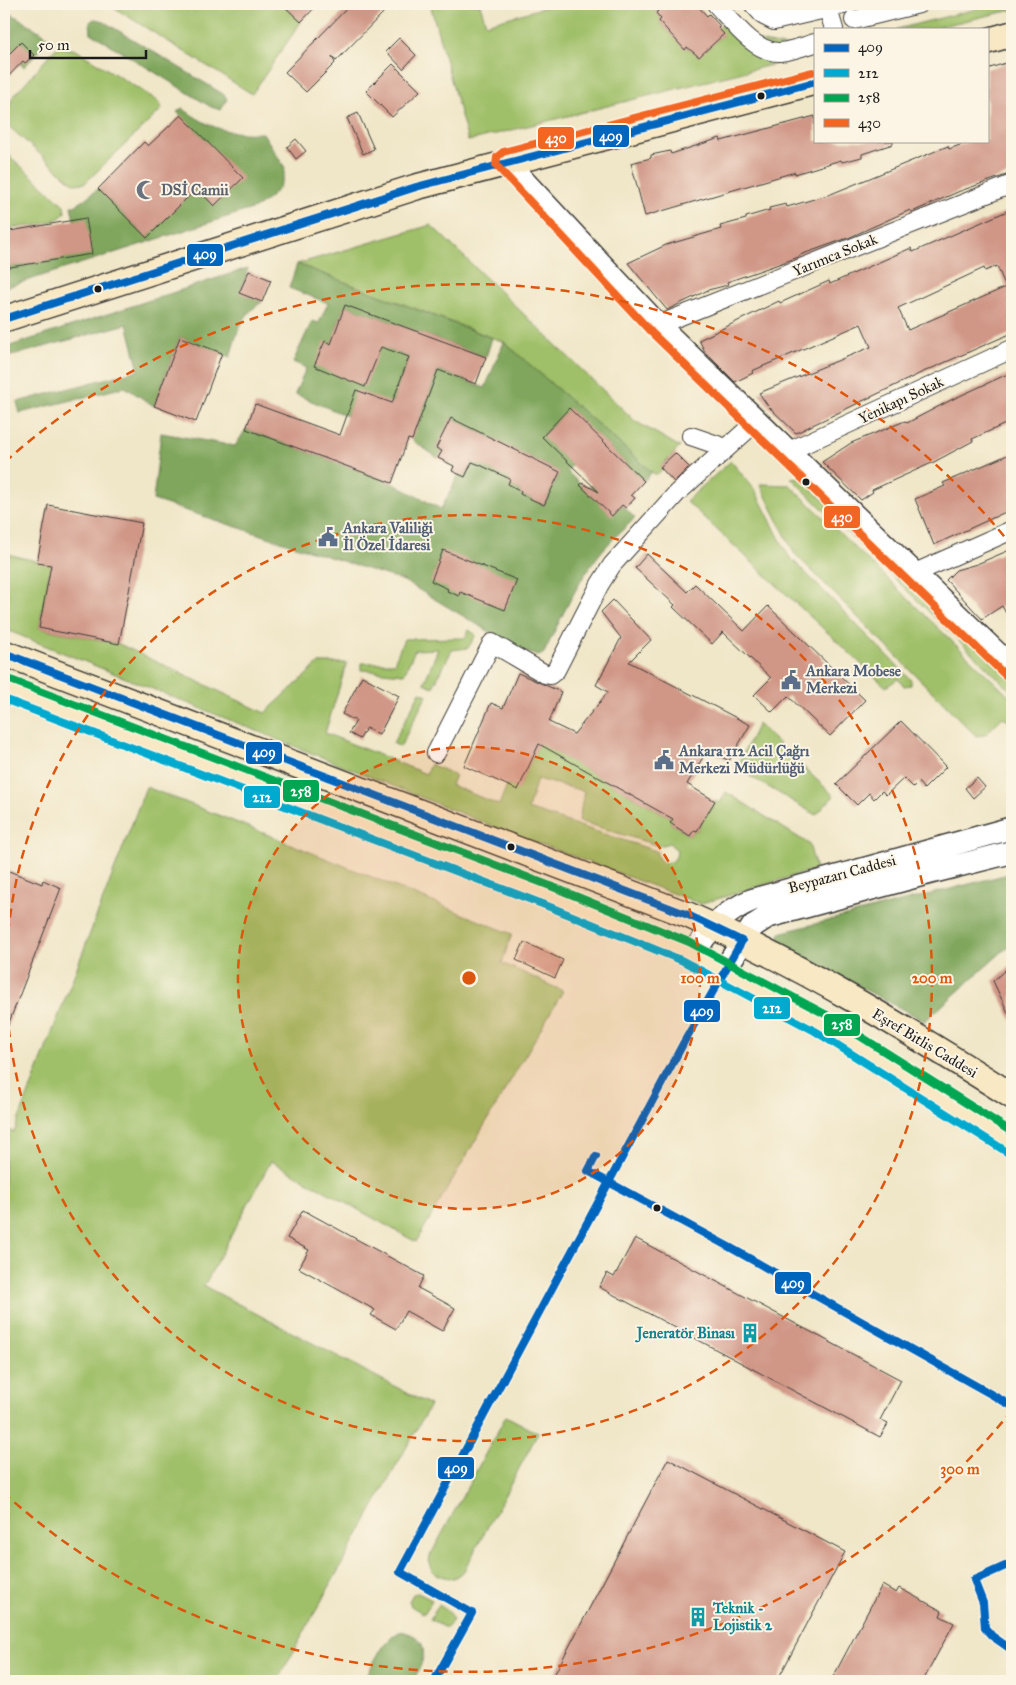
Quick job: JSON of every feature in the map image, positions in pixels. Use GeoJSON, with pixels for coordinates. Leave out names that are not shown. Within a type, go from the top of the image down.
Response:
{"type":"FeatureCollection","features":[{"type":"Feature","properties":{"kind":"main road"},"geometry":{"type":"LineString","coordinates":[[988,41],[1012,34]]}},
{"type":"Feature","properties":{"kind":"main road"},"geometry":{"type":"LineString","coordinates":[[4,319],[346,208],[506,162],[814,82]]}},
{"type":"Feature","properties":{"kind":"main road","name":"Eşref Bitlis Caddesi"},"geometry":{"type":"LineString","coordinates":[[4,653],[713,926],[844,995],[1012,1096]]}},
{"type":"Feature","properties":{"kind":"main road"},"geometry":{"type":"LineString","coordinates":[[4,688],[549,896],[693,955],[828,1027],[1012,1144]]}},
{"type":"Feature","properties":{"kind":"street"},"geometry":{"type":"LineString","coordinates":[[716,4],[743,32],[768,50],[779,52],[814,43]]}},
{"type":"Feature","properties":{"kind":"street"},"geometry":{"type":"LineString","coordinates":[[753,4],[764,16],[774,21],[919,4]]}},
{"type":"Feature","properties":{"kind":"street"},"geometry":{"type":"LineString","coordinates":[[835,28],[847,13]]}},
{"type":"Feature","properties":{"kind":"street"},"geometry":{"type":"LineString","coordinates":[[506,162],[658,325],[1012,668]]}},
{"type":"Feature","properties":{"kind":"street","name":"Yarımca Sokak"},"geometry":{"type":"LineString","coordinates":[[658,325],[1012,184]]}},
{"type":"Feature","properties":{"kind":"street","name":"Yenikapı Sokak"},"geometry":{"type":"LineString","coordinates":[[789,451],[1012,349]]}},
{"type":"Feature","properties":{"kind":"street"},"geometry":{"type":"LineString","coordinates":[[436,753],[492,643],[545,674],[550,674],[556,670],[600,584],[612,565],[677,493],[758,420]]}},
{"type":"Feature","properties":{"kind":"street"},"geometry":{"type":"LineString","coordinates":[[691,436],[726,448]]}},
{"type":"Feature","properties":{"kind":"street"},"geometry":{"type":"LineString","coordinates":[[915,573],[1012,530]]}},
{"type":"Feature","properties":{"kind":"street","name":"Beypazarı Caddesi"},"geometry":{"type":"LineString","coordinates":[[693,955],[713,926],[732,910],[752,900],[1012,828]]}},
{"type":"Feature","properties":{"kind":"street","name":"Beypazarı Caddesi"},"geometry":{"type":"LineString","coordinates":[[724,970],[753,926],[767,917],[1012,852]]}},
{"type":"Feature","properties":{"kind":"green space"},"geometry":{"type":"Polygon","coordinates":[[[108,4],[282,4],[301,22],[252,94],[108,4]]]}},
{"type":"Feature","properties":{"kind":"green space"},"geometry":{"type":"Polygon","coordinates":[[[430,4],[480,4],[486,24],[556,4],[651,4],[661,19],[659,21],[685,49],[687,47],[699,56],[723,35],[718,28],[724,22],[737,37],[814,52],[814,54],[468,141],[430,4]]]}},
{"type":"Feature","properties":{"kind":"green space"},"geometry":{"type":"Polygon","coordinates":[[[996,4],[1012,4],[1012,10],[933,28],[901,28],[996,4]]]}},
{"type":"Feature","properties":{"kind":"green space"},"geometry":{"type":"Polygon","coordinates":[[[4,9],[47,36],[42,48],[24,67],[4,50],[4,9]]]}},
{"type":"Feature","properties":{"kind":"green space"},"geometry":{"type":"Polygon","coordinates":[[[94,19],[101,20],[223,94],[227,99],[221,110],[211,107],[91,33],[90,22],[94,19]]]}},
{"type":"Feature","properties":{"kind":"green space"},"geometry":{"type":"Polygon","coordinates":[[[62,47],[76,50],[155,99],[160,103],[162,109],[85,183],[75,184],[68,179],[5,123],[12,98],[55,49],[62,47]]]}},
{"type":"Feature","properties":{"kind":"green space"},"geometry":{"type":"Polygon","coordinates":[[[182,108],[201,121],[220,129],[240,133],[263,133],[285,168],[282,182],[276,192],[255,208],[4,288],[4,268],[92,253],[74,220],[71,206],[75,206],[98,189],[147,238],[197,188],[214,206],[242,178],[177,112],[182,108]]]}},
{"type":"Feature","properties":{"kind":"green space"},"geometry":{"type":"Polygon","coordinates":[[[4,151],[64,205],[65,213],[60,218],[36,225],[4,229],[4,151]]]}},
{"type":"Feature","properties":{"kind":"green space"},"geometry":{"type":"Polygon","coordinates":[[[431,225],[635,421],[680,447],[660,467],[663,470],[656,475],[652,472],[504,342],[297,264],[431,225]]]}},
{"type":"Feature","properties":{"kind":"green space"},"geometry":{"type":"Polygon","coordinates":[[[297,264],[492,338],[486,357],[345,305],[336,330],[409,357],[392,403],[347,416],[295,394],[306,368],[293,362],[312,321],[319,323],[328,303],[289,288],[297,264]]]}},
{"type":"Feature","properties":{"kind":"green space"},"geometry":{"type":"Polygon","coordinates":[[[248,268],[240,293],[262,302],[244,319],[237,333],[230,357],[180,337],[154,406],[125,387],[20,413],[17,402],[139,370],[127,324],[4,358],[4,348],[248,268]]]}},
{"type":"Feature","properties":{"kind":"green space"},"geometry":{"type":"Polygon","coordinates":[[[504,342],[652,472],[644,481],[569,409],[542,436],[572,465],[567,471],[586,490],[591,485],[622,505],[635,518],[610,542],[593,562],[570,600],[544,653],[539,656],[522,651],[404,581],[153,500],[161,433],[235,446],[246,429],[392,483],[441,509],[459,474],[465,477],[472,462],[479,466],[481,462],[510,479],[508,484],[521,491],[520,494],[544,505],[560,472],[451,418],[436,448],[442,451],[438,458],[412,440],[438,370],[485,388],[504,342]]]}},
{"type":"Feature","properties":{"kind":"green space"},"geometry":{"type":"Polygon","coordinates":[[[731,461],[755,490],[788,555],[911,680],[911,685],[904,686],[898,679],[886,687],[686,501],[731,461]]]}},
{"type":"Feature","properties":{"kind":"green space"},"geometry":{"type":"Polygon","coordinates":[[[799,477],[1012,679],[1012,692],[791,478],[799,477]]]}},
{"type":"Feature","properties":{"kind":"green space"},"geometry":{"type":"Polygon","coordinates":[[[760,484],[790,485],[1012,699],[1012,724],[1003,717],[985,735],[976,736],[794,553],[760,484]]]}},
{"type":"Feature","properties":{"kind":"green space"},"geometry":{"type":"Polygon","coordinates":[[[4,553],[51,565],[39,628],[119,644],[265,713],[319,663],[347,663],[325,733],[426,774],[430,764],[455,775],[451,785],[499,805],[507,785],[518,789],[539,743],[673,819],[670,823],[690,836],[694,830],[697,831],[715,801],[720,803],[726,792],[809,844],[816,869],[701,904],[502,830],[4,629],[4,553]],[[537,779],[528,809],[656,851],[658,858],[663,863],[672,862],[676,857],[677,850],[669,843],[659,846],[579,821],[584,791],[537,779]]]}},
{"type":"Feature","properties":{"kind":"green space"},"geometry":{"type":"Polygon","coordinates":[[[469,630],[476,635],[468,648],[452,650],[433,687],[424,683],[438,649],[415,650],[404,674],[361,670],[361,663],[394,663],[404,639],[465,638],[469,630]]]}},
{"type":"Feature","properties":{"kind":"green space"},"geometry":{"type":"Polygon","coordinates":[[[420,692],[427,695],[400,747],[393,743],[420,692]]]}},
{"type":"Feature","properties":{"kind":"green space"},"geometry":{"type":"Polygon","coordinates":[[[758,724],[834,796],[816,815],[736,768],[758,724]]]}},
{"type":"Feature","properties":{"kind":"green space"},"geometry":{"type":"Polygon","coordinates":[[[146,787],[512,934],[502,963],[563,991],[416,1242],[271,1161],[204,1286],[430,1405],[277,1681],[4,1681],[4,1129],[14,1132],[146,787]]]}},
{"type":"Feature","properties":{"kind":"green space"},"geometry":{"type":"Polygon","coordinates":[[[1012,873],[1012,943],[925,1021],[783,947],[777,940],[780,933],[1012,873]]]}},
{"type":"Feature","properties":{"kind":"green space"},"geometry":{"type":"Polygon","coordinates":[[[506,1416],[538,1433],[464,1571],[454,1578],[439,1576],[430,1567],[430,1556],[506,1416]]]}},
{"type":"Feature","properties":{"kind":"green space"},"geometry":{"type":"Polygon","coordinates":[[[418,1593],[432,1600],[424,1614],[411,1606],[409,1601],[413,1594],[418,1593]]]}},
{"type":"Feature","properties":{"kind":"green space"},"geometry":{"type":"Polygon","coordinates":[[[439,1605],[448,1611],[453,1620],[448,1627],[443,1627],[430,1619],[439,1605]]]}},
{"type":"Feature","properties":{"kind":"green space"},"geometry":{"type":"Polygon","coordinates":[[[401,1631],[411,1634],[418,1639],[424,1651],[421,1665],[413,1681],[364,1681],[384,1646],[394,1635],[401,1631]]]}},
{"type":"Feature","properties":{"kind":"building"},"geometry":{"type":"Polygon","coordinates":[[[282,4],[318,4],[301,22],[282,4]]]}},
{"type":"Feature","properties":{"kind":"building"},"geometry":{"type":"Polygon","coordinates":[[[351,4],[376,4],[384,12],[336,61],[332,56],[335,63],[306,92],[285,72],[351,4]]]}},
{"type":"Feature","properties":{"kind":"building"},"geometry":{"type":"Polygon","coordinates":[[[651,4],[696,4],[707,16],[709,14],[720,26],[718,28],[724,34],[699,57],[687,47],[685,50],[659,21],[661,19],[656,13],[658,11],[651,4]]]}},
{"type":"Feature","properties":{"kind":"building"},"geometry":{"type":"Polygon","coordinates":[[[399,38],[416,55],[403,69],[386,51],[399,38]]]}},
{"type":"Feature","properties":{"kind":"building"},"geometry":{"type":"Polygon","coordinates":[[[21,42],[34,55],[25,63],[23,61],[4,81],[4,59],[21,42]]]}},
{"type":"Feature","properties":{"kind":"building"},"geometry":{"type":"Polygon","coordinates":[[[1012,61],[1012,173],[960,191],[912,212],[910,210],[848,238],[800,255],[799,257],[727,282],[728,285],[708,290],[667,310],[628,263],[666,245],[721,229],[720,226],[746,219],[746,217],[770,210],[769,208],[786,204],[787,207],[831,194],[948,146],[949,149],[968,142],[988,142],[988,69],[1012,61]]]}},
{"type":"Feature","properties":{"kind":"building"},"geometry":{"type":"Polygon","coordinates":[[[393,64],[420,91],[392,117],[366,91],[393,64]]]}},
{"type":"Feature","properties":{"kind":"building"},"geometry":{"type":"Polygon","coordinates":[[[358,113],[374,149],[363,154],[347,118],[358,113]]]}},
{"type":"Feature","properties":{"kind":"building"},"geometry":{"type":"Polygon","coordinates":[[[181,115],[243,178],[214,206],[197,188],[147,238],[98,189],[144,142],[148,146],[181,115]]]}},
{"type":"Feature","properties":{"kind":"building"},"geometry":{"type":"Polygon","coordinates":[[[814,116],[814,142],[893,142],[893,144],[862,154],[862,157],[842,162],[841,160],[795,174],[795,172],[645,216],[631,163],[651,158],[651,155],[670,151],[671,154],[720,138],[721,141],[814,116]]]}},
{"type":"Feature","properties":{"kind":"building"},"geometry":{"type":"Polygon","coordinates":[[[296,139],[306,151],[296,159],[287,147],[296,139]]]}},
{"type":"Feature","properties":{"kind":"building"},"geometry":{"type":"Polygon","coordinates":[[[1012,209],[1012,333],[921,373],[796,433],[768,406],[759,393],[871,347],[861,324],[752,371],[753,373],[735,382],[705,352],[699,340],[779,301],[780,303],[829,281],[830,284],[911,248],[913,252],[1012,209]],[[997,266],[985,271],[984,268],[898,308],[908,330],[1006,287],[997,266]]]}},
{"type":"Feature","properties":{"kind":"building"},"geometry":{"type":"Polygon","coordinates":[[[86,218],[92,254],[4,268],[4,232],[86,218]]]}},
{"type":"Feature","properties":{"kind":"building"},"geometry":{"type":"Polygon","coordinates":[[[249,271],[271,280],[262,302],[239,293],[249,271]]]}},
{"type":"Feature","properties":{"kind":"building"},"geometry":{"type":"Polygon","coordinates":[[[345,305],[486,357],[476,384],[438,370],[412,440],[408,439],[392,483],[246,429],[255,404],[340,435],[356,390],[392,403],[409,357],[381,347],[365,387],[314,366],[325,341],[331,344],[345,305]]]}},
{"type":"Feature","properties":{"kind":"building"},"geometry":{"type":"Polygon","coordinates":[[[180,337],[222,353],[196,422],[154,406],[180,337]]]}},
{"type":"Feature","properties":{"kind":"building"},"geometry":{"type":"Polygon","coordinates":[[[1012,372],[1012,421],[972,439],[973,441],[934,462],[872,490],[873,492],[861,500],[822,462],[851,443],[905,421],[907,423],[1012,372]]]}},
{"type":"Feature","properties":{"kind":"building"},"geometry":{"type":"Polygon","coordinates":[[[569,408],[644,481],[631,495],[635,498],[626,508],[622,505],[612,516],[580,485],[582,483],[599,492],[542,437],[569,408]]]}},
{"type":"Feature","properties":{"kind":"building"},"geometry":{"type":"Polygon","coordinates":[[[451,418],[560,472],[544,505],[520,494],[521,491],[508,484],[510,479],[480,465],[472,462],[465,477],[452,471],[454,466],[438,458],[442,451],[436,448],[451,418]]]}},
{"type":"Feature","properties":{"kind":"building"},"geometry":{"type":"Polygon","coordinates":[[[675,453],[689,467],[674,482],[660,467],[675,453]]]}},
{"type":"Feature","properties":{"kind":"building"},"geometry":{"type":"Polygon","coordinates":[[[1012,453],[1012,509],[934,545],[915,499],[945,486],[943,483],[1012,453]]]}},
{"type":"Feature","properties":{"kind":"building"},"geometry":{"type":"Polygon","coordinates":[[[48,505],[142,523],[119,644],[39,628],[51,565],[37,563],[48,505]]]}},
{"type":"Feature","properties":{"kind":"building"},"geometry":{"type":"Polygon","coordinates":[[[1012,549],[1012,624],[1002,606],[982,619],[946,580],[956,570],[977,564],[1012,549]]]}},
{"type":"Feature","properties":{"kind":"building"},"geometry":{"type":"Polygon","coordinates":[[[443,550],[517,580],[505,610],[460,592],[459,596],[431,581],[443,550]]]}},
{"type":"Feature","properties":{"kind":"building"},"geometry":{"type":"Polygon","coordinates":[[[647,554],[687,592],[695,584],[744,631],[768,606],[865,700],[830,736],[788,696],[772,712],[754,695],[771,678],[723,632],[712,644],[673,607],[675,605],[635,568],[647,554]]]}},
{"type":"Feature","properties":{"kind":"building"},"geometry":{"type":"Polygon","coordinates":[[[613,600],[651,640],[629,662],[750,725],[729,761],[708,749],[687,784],[715,801],[697,831],[694,830],[690,836],[670,823],[673,819],[539,744],[518,790],[464,766],[491,703],[503,708],[518,673],[561,692],[549,722],[574,734],[608,692],[596,685],[621,638],[601,612],[613,600]]]}},
{"type":"Feature","properties":{"kind":"building"},"geometry":{"type":"Polygon","coordinates":[[[362,676],[399,696],[379,735],[366,728],[360,739],[349,733],[356,721],[342,714],[362,676]]]}},
{"type":"Feature","properties":{"kind":"building"},"geometry":{"type":"Polygon","coordinates":[[[901,721],[946,767],[924,789],[918,782],[913,787],[904,778],[886,795],[882,791],[874,799],[869,793],[857,805],[836,784],[901,721]]]}},
{"type":"Feature","properties":{"kind":"building"},"geometry":{"type":"Polygon","coordinates":[[[977,778],[985,787],[973,798],[965,788],[977,778]]]}},
{"type":"Feature","properties":{"kind":"building"},"geometry":{"type":"Polygon","coordinates":[[[4,869],[42,884],[43,880],[61,888],[5,1033],[4,869]]]}},
{"type":"Feature","properties":{"kind":"building"},"geometry":{"type":"Polygon","coordinates":[[[524,942],[563,960],[555,978],[516,960],[524,942]]]}},
{"type":"Feature","properties":{"kind":"building"},"geometry":{"type":"Polygon","coordinates":[[[1012,964],[1012,1021],[993,981],[1012,964]]]}},
{"type":"Feature","properties":{"kind":"building"},"geometry":{"type":"Polygon","coordinates":[[[303,1210],[424,1276],[418,1288],[455,1308],[442,1331],[406,1311],[396,1329],[371,1315],[375,1310],[299,1268],[309,1250],[287,1238],[303,1210]]]}},
{"type":"Feature","properties":{"kind":"building","name":"Jeneratör Binası"},"geometry":{"type":"Polygon","coordinates":[[[635,1238],[901,1380],[880,1420],[888,1424],[880,1437],[599,1287],[607,1273],[614,1277],[635,1238]]]}},
{"type":"Feature","properties":{"kind":"building","name":"Teknik - Lojistik 2"},"geometry":{"type":"Polygon","coordinates":[[[668,1459],[845,1552],[777,1681],[551,1681],[668,1459]]]}},
{"type":"Feature","properties":{"kind":"building"},"geometry":{"type":"Polygon","coordinates":[[[882,1585],[896,1593],[899,1588],[942,1611],[940,1616],[954,1623],[923,1681],[831,1681],[882,1585]]]}},
{"type":"Feature","properties":{"kind":"transit line","name":"430"},"geometry":{"type":"LineString","coordinates":[[812,72],[503,152],[497,157],[496,165],[651,332],[1005,675]]}},
{"type":"Feature","properties":{"kind":"transit line","name":"409"},"geometry":{"type":"LineString","coordinates":[[4,319],[416,187],[814,82]]}},
{"type":"Feature","properties":{"kind":"transit line","name":"409"},"geometry":{"type":"LineString","coordinates":[[4,653],[688,915],[742,941],[684,1042],[400,1572],[472,1613],[434,1681]]}},
{"type":"Feature","properties":{"kind":"transit line","name":"258"},"geometry":{"type":"LineString","coordinates":[[8,679],[553,887],[689,942],[825,1014],[1012,1132]]}},
{"type":"Feature","properties":{"kind":"transit line","name":"212"},"geometry":{"type":"LineString","coordinates":[[4,699],[545,905],[681,960],[815,1031],[1007,1152]]}},
{"type":"Feature","properties":{"kind":"transit line","name":"409"},"geometry":{"type":"LineString","coordinates":[[596,1156],[588,1171],[731,1248],[1012,1406]]}},
{"type":"Feature","properties":{"kind":"transit line","name":"409"},"geometry":{"type":"LineString","coordinates":[[1012,1563],[974,1580],[983,1603],[985,1628],[992,1636],[1012,1650]]}},
{"type":"Feature","properties":{"kind":"place","name":"DSİ Camii"},"geometry":{"type":"Point","coordinates":[146,190]}},
{"type":"Feature","properties":{"kind":"place","name":"Ankara Valiliği İl Özel İdaresi"},"geometry":{"type":"Point","coordinates":[328,537]}},
{"type":"Feature","properties":{"kind":"place","name":"Ankara Mobese Merkezi"},"geometry":{"type":"Point","coordinates":[791,680]}},
{"type":"Feature","properties":{"kind":"place","name":"Ankara 112 Acil Çağrı Merkezi Müdürlüğü"},"geometry":{"type":"Point","coordinates":[664,760]}},
{"type":"Feature","properties":{"kind":"place","name":"Jeneratör Binası"},"geometry":{"type":"Point","coordinates":[750,1333]}},
{"type":"Feature","properties":{"kind":"place","name":"Teknik - Lojistik 2"},"geometry":{"type":"Point","coordinates":[698,1617]}}]}
